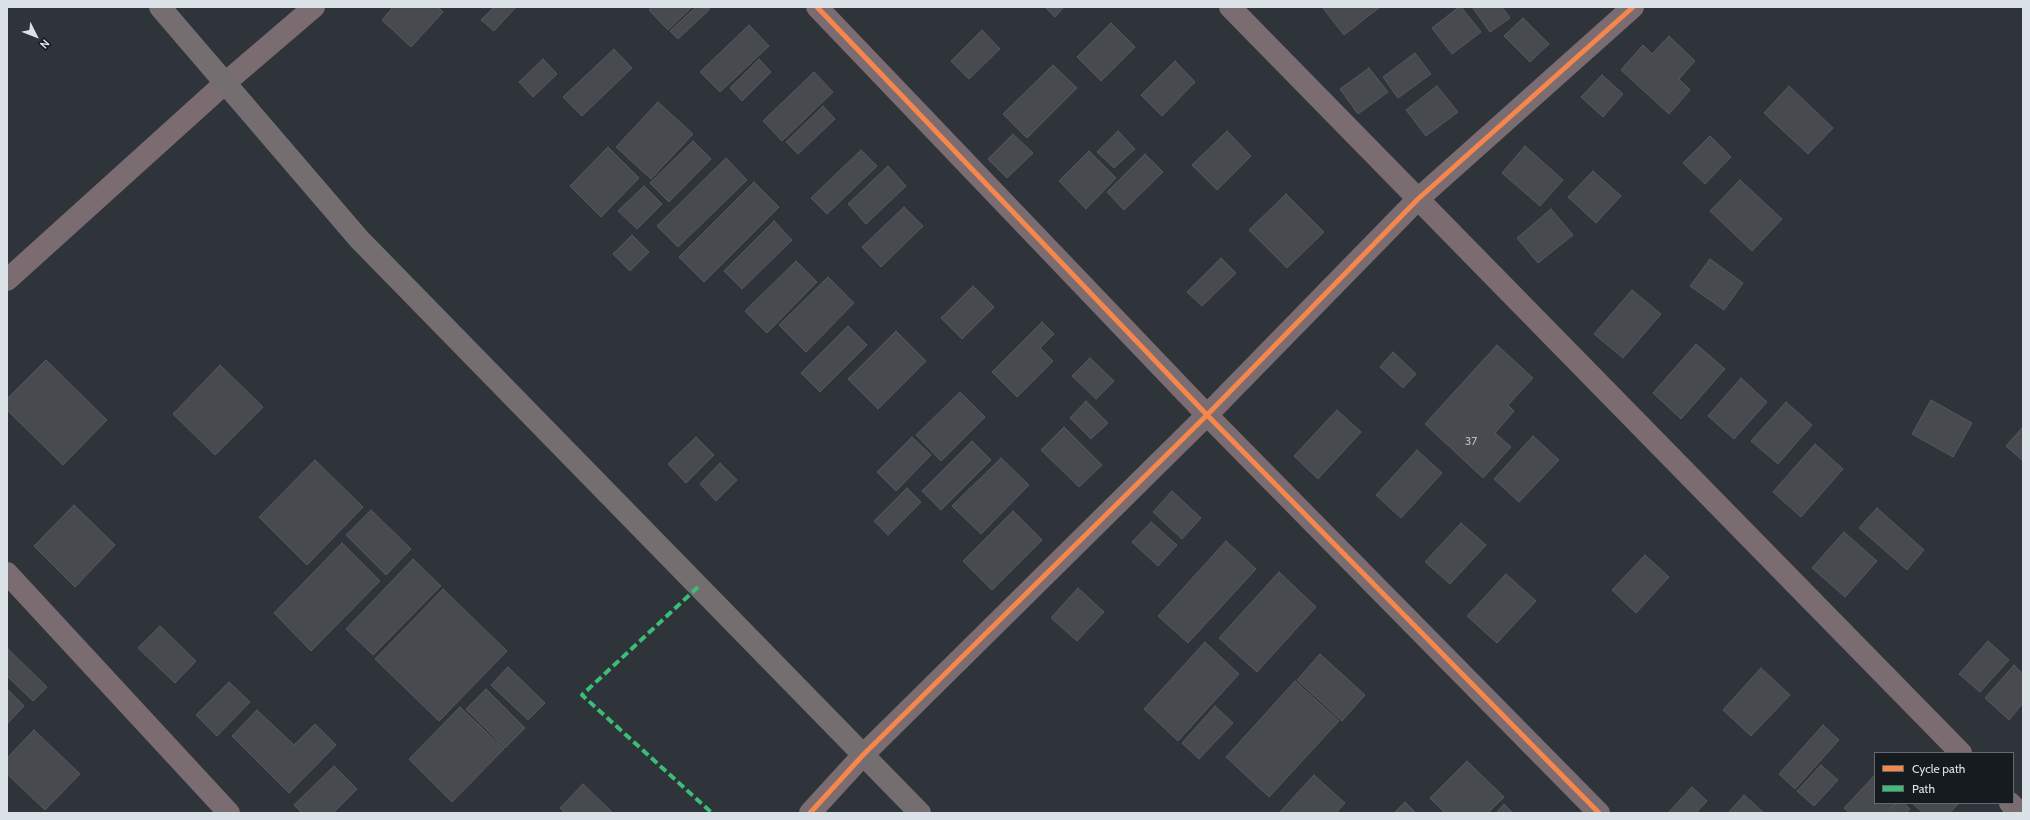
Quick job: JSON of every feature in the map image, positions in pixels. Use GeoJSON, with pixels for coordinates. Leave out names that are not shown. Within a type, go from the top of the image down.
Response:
{"type":"FeatureCollection","features":[{"type":"Feature","properties":{"kind":"main road"},"geometry":{"type":"LineString","coordinates":[[160,7],[224,84],[358,239],[920,813]]}},
{"type":"Feature","properties":{"kind":"street"},"geometry":{"type":"LineString","coordinates":[[7,280],[224,84],[314,7]]}},
{"type":"Feature","properties":{"kind":"street"},"geometry":{"type":"LineString","coordinates":[[817,7],[1207,415],[1599,813]]}},
{"type":"Feature","properties":{"kind":"street"},"geometry":{"type":"LineString","coordinates":[[1230,7],[1960,752]]}},
{"type":"Feature","properties":{"kind":"street"},"geometry":{"type":"LineString","coordinates":[[810,813],[863,755],[1207,415],[1418,198],[1633,7]]}},
{"type":"Feature","properties":{"kind":"street"},"geometry":{"type":"LineString","coordinates":[[7,573],[229,813]]}},
{"type":"Feature","properties":{"kind":"street"},"geometry":{"type":"LineString","coordinates":[[2011,804],[2020,813]]}},
{"type":"Feature","properties":{"kind":"building"},"geometry":{"type":"Polygon","coordinates":[[[393,7],[438,7],[443,12],[411,47],[382,20],[393,7]]]}},
{"type":"Feature","properties":{"kind":"building"},"geometry":{"type":"Polygon","coordinates":[[[494,7],[516,7],[494,31],[481,20],[494,7]]]}},
{"type":"Feature","properties":{"kind":"building"},"geometry":{"type":"Polygon","coordinates":[[[652,7],[692,7],[668,30],[649,10],[652,7]]]}},
{"type":"Feature","properties":{"kind":"building"},"geometry":{"type":"Polygon","coordinates":[[[696,7],[710,9],[678,39],[670,31],[696,7]]]}},
{"type":"Feature","properties":{"kind":"building"},"geometry":{"type":"Polygon","coordinates":[[[1045,7],[1064,7],[1055,17],[1045,7]]]}},
{"type":"Feature","properties":{"kind":"building"},"geometry":{"type":"Polygon","coordinates":[[[1322,7],[1380,7],[1344,35],[1322,7]]]}},
{"type":"Feature","properties":{"kind":"building"},"geometry":{"type":"Polygon","coordinates":[[[1461,7],[1481,32],[1452,54],[1432,28],[1461,7]]]}},
{"type":"Feature","properties":{"kind":"building"},"geometry":{"type":"Polygon","coordinates":[[[1472,7],[1502,7],[1510,18],[1490,32],[1472,7]]]}},
{"type":"Feature","properties":{"kind":"building"},"geometry":{"type":"Polygon","coordinates":[[[1523,18],[1549,44],[1530,62],[1504,36],[1523,18]]]}},
{"type":"Feature","properties":{"kind":"building"},"geometry":{"type":"Polygon","coordinates":[[[1111,23],[1135,47],[1101,81],[1077,57],[1111,23]]]}},
{"type":"Feature","properties":{"kind":"building"},"geometry":{"type":"Polygon","coordinates":[[[749,25],[769,46],[720,92],[700,72],[749,25]]]}},
{"type":"Feature","properties":{"kind":"building"},"geometry":{"type":"Polygon","coordinates":[[[982,30],[1000,49],[969,79],[951,61],[982,30]]]}},
{"type":"Feature","properties":{"kind":"building"},"geometry":{"type":"Polygon","coordinates":[[[1669,36],[1695,61],[1679,79],[1690,90],[1669,114],[1621,70],[1643,45],[1652,54],[1669,36]]]}},
{"type":"Feature","properties":{"kind":"building"},"geometry":{"type":"Polygon","coordinates":[[[614,49],[632,68],[582,116],[563,97],[614,49]]]}},
{"type":"Feature","properties":{"kind":"building"},"geometry":{"type":"Polygon","coordinates":[[[1415,53],[1431,74],[1398,98],[1383,77],[1415,53]]]}},
{"type":"Feature","properties":{"kind":"building"},"geometry":{"type":"Polygon","coordinates":[[[543,59],[557,74],[533,97],[519,82],[543,59]]]}},
{"type":"Feature","properties":{"kind":"building"},"geometry":{"type":"Polygon","coordinates":[[[759,59],[771,72],[742,101],[730,88],[759,59]]]}},
{"type":"Feature","properties":{"kind":"building"},"geometry":{"type":"Polygon","coordinates":[[[1175,61],[1195,82],[1162,116],[1141,95],[1175,61]]]}},
{"type":"Feature","properties":{"kind":"building"},"geometry":{"type":"Polygon","coordinates":[[[1053,65],[1077,88],[1027,138],[1003,114],[1053,65]]]}},
{"type":"Feature","properties":{"kind":"building"},"geometry":{"type":"Polygon","coordinates":[[[1369,68],[1388,92],[1358,114],[1340,89],[1369,68]]]}},
{"type":"Feature","properties":{"kind":"building"},"geometry":{"type":"Polygon","coordinates":[[[814,72],[833,92],[782,141],[763,121],[814,72]]]}},
{"type":"Feature","properties":{"kind":"building"},"geometry":{"type":"Polygon","coordinates":[[[1602,75],[1623,94],[1603,117],[1581,97],[1602,75]]]}},
{"type":"Feature","properties":{"kind":"building"},"geometry":{"type":"Polygon","coordinates":[[[1437,86],[1458,112],[1426,136],[1406,110],[1437,86]]]}},
{"type":"Feature","properties":{"kind":"building"},"geometry":{"type":"Polygon","coordinates":[[[1789,86],[1833,128],[1808,154],[1764,113],[1789,86]]]}},
{"type":"Feature","properties":{"kind":"building"},"geometry":{"type":"Polygon","coordinates":[[[658,102],[693,134],[651,179],[616,147],[658,102]]]}},
{"type":"Feature","properties":{"kind":"building"},"geometry":{"type":"Polygon","coordinates":[[[823,106],[835,119],[798,154],[786,142],[823,106]]]}},
{"type":"Feature","properties":{"kind":"building"},"geometry":{"type":"Polygon","coordinates":[[[1118,131],[1135,149],[1114,168],[1097,152],[1118,131]]]}},
{"type":"Feature","properties":{"kind":"building"},"geometry":{"type":"Polygon","coordinates":[[[1227,131],[1251,156],[1217,190],[1192,165],[1227,131]]]}},
{"type":"Feature","properties":{"kind":"building"},"geometry":{"type":"Polygon","coordinates":[[[1013,134],[1033,153],[1007,178],[988,159],[1013,134]]]}},
{"type":"Feature","properties":{"kind":"building"},"geometry":{"type":"Polygon","coordinates":[[[1710,136],[1731,157],[1705,184],[1683,163],[1710,136]]]}},
{"type":"Feature","properties":{"kind":"building"},"geometry":{"type":"Polygon","coordinates":[[[693,141],[711,159],[669,202],[650,183],[693,141]]]}},
{"type":"Feature","properties":{"kind":"building"},"geometry":{"type":"Polygon","coordinates":[[[1525,146],[1563,180],[1540,206],[1502,173],[1525,146]]]}},
{"type":"Feature","properties":{"kind":"building"},"geometry":{"type":"Polygon","coordinates":[[[608,147],[639,178],[601,217],[570,186],[608,147]]]}},
{"type":"Feature","properties":{"kind":"building"},"geometry":{"type":"Polygon","coordinates":[[[861,150],[877,166],[827,214],[811,198],[861,150]]]}},
{"type":"Feature","properties":{"kind":"building"},"geometry":{"type":"Polygon","coordinates":[[[1089,151],[1116,178],[1086,209],[1059,181],[1089,151]]]}},
{"type":"Feature","properties":{"kind":"building"},"geometry":{"type":"Polygon","coordinates":[[[1145,154],[1163,172],[1124,210],[1107,192],[1145,154]]]}},
{"type":"Feature","properties":{"kind":"building"},"geometry":{"type":"Polygon","coordinates":[[[726,158],[747,180],[678,247],[657,226],[726,158]]]}},
{"type":"Feature","properties":{"kind":"building"},"geometry":{"type":"Polygon","coordinates":[[[888,166],[906,186],[866,224],[848,204],[888,166]]]}},
{"type":"Feature","properties":{"kind":"building"},"geometry":{"type":"Polygon","coordinates":[[[1593,171],[1621,196],[1596,223],[1568,197],[1593,171]]]}},
{"type":"Feature","properties":{"kind":"building"},"geometry":{"type":"Polygon","coordinates":[[[1740,180],[1782,219],[1752,251],[1710,211],[1740,180]]]}},
{"type":"Feature","properties":{"kind":"building"},"geometry":{"type":"Polygon","coordinates":[[[754,182],[779,207],[704,282],[679,257],[754,182]]]}},
{"type":"Feature","properties":{"kind":"building"},"geometry":{"type":"Polygon","coordinates":[[[644,186],[662,204],[637,229],[618,211],[644,186]]]}},
{"type":"Feature","properties":{"kind":"building"},"geometry":{"type":"Polygon","coordinates":[[[1286,194],[1324,232],[1287,268],[1249,230],[1286,194]]]}},
{"type":"Feature","properties":{"kind":"building"},"geometry":{"type":"Polygon","coordinates":[[[904,207],[923,226],[881,267],[862,247],[904,207]]]}},
{"type":"Feature","properties":{"kind":"building"},"geometry":{"type":"Polygon","coordinates":[[[1551,209],[1573,235],[1538,263],[1517,238],[1551,209]]]}},
{"type":"Feature","properties":{"kind":"building"},"geometry":{"type":"Polygon","coordinates":[[[774,221],[792,240],[742,289],[724,271],[774,221]]]}},
{"type":"Feature","properties":{"kind":"building"},"geometry":{"type":"Polygon","coordinates":[[[632,235],[649,252],[630,271],[613,254],[632,235]]]}},
{"type":"Feature","properties":{"kind":"building"},"geometry":{"type":"Polygon","coordinates":[[[1221,258],[1236,273],[1202,306],[1187,292],[1221,258]]]}},
{"type":"Feature","properties":{"kind":"building"},"geometry":{"type":"Polygon","coordinates":[[[1710,259],[1743,283],[1724,310],[1690,286],[1710,259]]]}},
{"type":"Feature","properties":{"kind":"building"},"geometry":{"type":"Polygon","coordinates":[[[796,261],[817,282],[767,333],[745,311],[796,261]]]}},
{"type":"Feature","properties":{"kind":"building"},"geometry":{"type":"Polygon","coordinates":[[[828,277],[854,303],[806,352],[779,325],[828,277]]]}},
{"type":"Feature","properties":{"kind":"building"},"geometry":{"type":"Polygon","coordinates":[[[973,286],[994,307],[962,339],[941,318],[973,286]]]}},
{"type":"Feature","properties":{"kind":"building"},"geometry":{"type":"Polygon","coordinates":[[[1632,290],[1661,314],[1623,358],[1594,334],[1632,290]]]}},
{"type":"Feature","properties":{"kind":"building"},"geometry":{"type":"Polygon","coordinates":[[[1042,322],[1054,334],[1040,348],[1053,361],[1017,397],[992,372],[1042,322]]]}},
{"type":"Feature","properties":{"kind":"building"},"geometry":{"type":"Polygon","coordinates":[[[848,326],[867,345],[820,392],[801,373],[848,326]]]}},
{"type":"Feature","properties":{"kind":"building"},"geometry":{"type":"Polygon","coordinates":[[[896,331],[926,361],[878,409],[848,379],[896,331]]]}},
{"type":"Feature","properties":{"kind":"building"},"geometry":{"type":"Polygon","coordinates":[[[1696,344],[1725,369],[1681,419],[1653,393],[1696,344]]]}},
{"type":"Feature","properties":{"kind":"building"},"geometry":{"type":"Polygon","coordinates":[[[1497,345],[1533,378],[1508,405],[1514,411],[1495,433],[1511,447],[1483,478],[1425,424],[1497,345]]]}},
{"type":"Feature","properties":{"kind":"building"},"geometry":{"type":"Polygon","coordinates":[[[1393,352],[1416,374],[1403,388],[1380,367],[1393,352]]]}},
{"type":"Feature","properties":{"kind":"building"},"geometry":{"type":"Polygon","coordinates":[[[1090,358],[1114,381],[1096,399],[1072,376],[1090,358]]]}},
{"type":"Feature","properties":{"kind":"building"},"geometry":{"type":"Polygon","coordinates":[[[46,360],[107,420],[63,465],[7,410],[7,399],[46,360]]]}},
{"type":"Feature","properties":{"kind":"building"},"geometry":{"type":"Polygon","coordinates":[[[220,365],[263,407],[215,455],[173,414],[220,365]]]}},
{"type":"Feature","properties":{"kind":"building"},"geometry":{"type":"Polygon","coordinates":[[[1741,378],[1767,402],[1734,439],[1708,416],[1741,378]]]}},
{"type":"Feature","properties":{"kind":"building"},"geometry":{"type":"Polygon","coordinates":[[[960,392],[985,417],[941,461],[916,435],[960,392]]]}},
{"type":"Feature","properties":{"kind":"building"},"geometry":{"type":"Polygon","coordinates":[[[1931,400],[1972,423],[1953,457],[1912,434],[1931,400]]]}},
{"type":"Feature","properties":{"kind":"building"},"geometry":{"type":"Polygon","coordinates":[[[1086,401],[1108,423],[1091,439],[1070,418],[1086,401]]]}},
{"type":"Feature","properties":{"kind":"building"},"geometry":{"type":"Polygon","coordinates":[[[1786,402],[1812,425],[1778,464],[1751,441],[1786,402]]]}},
{"type":"Feature","properties":{"kind":"building"},"geometry":{"type":"Polygon","coordinates":[[[1337,410],[1361,432],[1318,479],[1294,456],[1337,410]]]}},
{"type":"Feature","properties":{"kind":"building"},"geometry":{"type":"Polygon","coordinates":[[[1064,427],[1102,465],[1079,487],[1041,450],[1064,427]]]}},
{"type":"Feature","properties":{"kind":"building"},"geometry":{"type":"Polygon","coordinates":[[[2023,427],[2023,461],[2006,446],[2023,427]]]}},
{"type":"Feature","properties":{"kind":"building"},"geometry":{"type":"Polygon","coordinates":[[[1533,436],[1559,460],[1519,502],[1494,479],[1533,436]]]}},
{"type":"Feature","properties":{"kind":"building"},"geometry":{"type":"Polygon","coordinates":[[[696,437],[714,455],[686,483],[668,464],[696,437]]]}},
{"type":"Feature","properties":{"kind":"building"},"geometry":{"type":"Polygon","coordinates":[[[912,437],[931,455],[896,491],[877,472],[912,437]]]}},
{"type":"Feature","properties":{"kind":"building"},"geometry":{"type":"Polygon","coordinates":[[[972,441],[991,460],[941,510],[922,491],[972,441]]]}},
{"type":"Feature","properties":{"kind":"building"},"geometry":{"type":"Polygon","coordinates":[[[1815,444],[1843,469],[1801,517],[1773,492],[1815,444]]]}},
{"type":"Feature","properties":{"kind":"building"},"geometry":{"type":"Polygon","coordinates":[[[1417,450],[1442,473],[1401,518],[1376,495],[1417,450]]]}},
{"type":"Feature","properties":{"kind":"building"},"geometry":{"type":"Polygon","coordinates":[[[1001,458],[1029,485],[981,534],[952,506],[1001,458]]]}},
{"type":"Feature","properties":{"kind":"building"},"geometry":{"type":"Polygon","coordinates":[[[315,460],[363,507],[307,565],[259,517],[315,460]]]}},
{"type":"Feature","properties":{"kind":"building"},"geometry":{"type":"Polygon","coordinates":[[[720,463],[737,480],[716,501],[700,484],[720,463]]]}},
{"type":"Feature","properties":{"kind":"building"},"geometry":{"type":"Polygon","coordinates":[[[907,488],[921,502],[888,535],[874,521],[907,488]]]}},
{"type":"Feature","properties":{"kind":"building"},"geometry":{"type":"Polygon","coordinates":[[[1172,491],[1201,518],[1182,539],[1153,512],[1172,491]]]}},
{"type":"Feature","properties":{"kind":"building"},"geometry":{"type":"Polygon","coordinates":[[[74,505],[115,545],[75,587],[34,546],[74,505]]]}},
{"type":"Feature","properties":{"kind":"building"},"geometry":{"type":"Polygon","coordinates":[[[1877,508],[1924,550],[1907,570],[1859,528],[1877,508]]]}},
{"type":"Feature","properties":{"kind":"building"},"geometry":{"type":"Polygon","coordinates":[[[371,510],[411,549],[386,575],[346,535],[371,510]]]}},
{"type":"Feature","properties":{"kind":"building"},"geometry":{"type":"Polygon","coordinates":[[[1013,511],[1042,540],[992,590],[963,561],[1013,511]]]}},
{"type":"Feature","properties":{"kind":"building"},"geometry":{"type":"Polygon","coordinates":[[[1151,522],[1177,545],[1158,566],[1132,542],[1151,522]]]}},
{"type":"Feature","properties":{"kind":"building"},"geometry":{"type":"Polygon","coordinates":[[[1461,523],[1486,545],[1450,584],[1425,562],[1461,523]]]}},
{"type":"Feature","properties":{"kind":"building"},"geometry":{"type":"Polygon","coordinates":[[[1844,532],[1877,561],[1845,597],[1812,568],[1844,532]]]}},
{"type":"Feature","properties":{"kind":"building"},"geometry":{"type":"Polygon","coordinates":[[[1226,541],[1256,569],[1188,643],[1158,616],[1226,541]]]}},
{"type":"Feature","properties":{"kind":"building"},"geometry":{"type":"Polygon","coordinates":[[[342,543],[380,581],[311,651],[274,613],[342,543]]]}},
{"type":"Feature","properties":{"kind":"building"},"geometry":{"type":"Polygon","coordinates":[[[1645,555],[1669,577],[1636,613],[1612,590],[1645,555]]]}},
{"type":"Feature","properties":{"kind":"building"},"geometry":{"type":"Polygon","coordinates":[[[413,559],[441,586],[373,655],[346,629],[413,559]]]}},
{"type":"Feature","properties":{"kind":"building"},"geometry":{"type":"Polygon","coordinates":[[[1279,572],[1316,607],[1257,672],[1219,638],[1279,572]]]}},
{"type":"Feature","properties":{"kind":"building"},"geometry":{"type":"Polygon","coordinates":[[[1506,574],[1536,601],[1497,643],[1467,616],[1506,574]]]}},
{"type":"Feature","properties":{"kind":"building"},"geometry":{"type":"Polygon","coordinates":[[[1078,588],[1104,612],[1077,641],[1051,618],[1078,588]]]}},
{"type":"Feature","properties":{"kind":"building"},"geometry":{"type":"Polygon","coordinates":[[[443,589],[507,651],[439,721],[375,659],[443,589]]]}},
{"type":"Feature","properties":{"kind":"building"},"geometry":{"type":"Polygon","coordinates":[[[160,626],[196,661],[175,683],[138,648],[160,626]]]}},
{"type":"Feature","properties":{"kind":"building"},"geometry":{"type":"Polygon","coordinates":[[[1988,641],[2009,660],[1980,692],[1959,674],[1988,641]]]}},
{"type":"Feature","properties":{"kind":"building"},"geometry":{"type":"Polygon","coordinates":[[[1205,642],[1239,674],[1178,741],[1144,709],[1205,642]]]}},
{"type":"Feature","properties":{"kind":"building"},"geometry":{"type":"Polygon","coordinates":[[[7,648],[47,687],[33,701],[7,676],[7,648]]]}},
{"type":"Feature","properties":{"kind":"building"},"geometry":{"type":"Polygon","coordinates":[[[1320,654],[1365,695],[1342,721],[1297,680],[1320,654]]]}},
{"type":"Feature","properties":{"kind":"building"},"geometry":{"type":"Polygon","coordinates":[[[2014,665],[2023,674],[2023,703],[2009,720],[1985,698],[2014,665]]]}},
{"type":"Feature","properties":{"kind":"building"},"geometry":{"type":"Polygon","coordinates":[[[508,667],[545,703],[528,720],[491,685],[508,667]]]}},
{"type":"Feature","properties":{"kind":"building"},"geometry":{"type":"Polygon","coordinates":[[[1761,668],[1790,695],[1751,736],[1723,710],[1761,668]]]}},
{"type":"Feature","properties":{"kind":"building"},"geometry":{"type":"Polygon","coordinates":[[[1295,681],[1339,721],[1269,797],[1226,757],[1295,681]]]}},
{"type":"Feature","properties":{"kind":"building"},"geometry":{"type":"Polygon","coordinates":[[[229,682],[250,702],[217,736],[196,715],[229,682]]]}},
{"type":"Feature","properties":{"kind":"building"},"geometry":{"type":"Polygon","coordinates":[[[7,689],[24,706],[7,724],[7,689]]]}},
{"type":"Feature","properties":{"kind":"building"},"geometry":{"type":"Polygon","coordinates":[[[486,689],[525,728],[505,748],[466,709],[486,689]]]}},
{"type":"Feature","properties":{"kind":"building"},"geometry":{"type":"Polygon","coordinates":[[[1215,706],[1233,723],[1199,759],[1182,743],[1215,706]]]}},
{"type":"Feature","properties":{"kind":"building"},"geometry":{"type":"Polygon","coordinates":[[[460,707],[504,749],[452,802],[409,759],[460,707]]]}},
{"type":"Feature","properties":{"kind":"building"},"geometry":{"type":"Polygon","coordinates":[[[257,710],[294,745],[315,724],[336,745],[289,793],[232,736],[257,710]]]}},
{"type":"Feature","properties":{"kind":"building"},"geometry":{"type":"Polygon","coordinates":[[[1823,725],[1839,740],[1795,789],[1779,774],[1823,725]]]}},
{"type":"Feature","properties":{"kind":"building"},"geometry":{"type":"Polygon","coordinates":[[[34,730],[80,774],[45,810],[7,774],[7,758],[34,730]]]}},
{"type":"Feature","properties":{"kind":"building"},"geometry":{"type":"Polygon","coordinates":[[[1467,761],[1504,797],[1488,813],[1445,813],[1430,798],[1467,761]]]}},
{"type":"Feature","properties":{"kind":"building"},"geometry":{"type":"Polygon","coordinates":[[[1821,765],[1838,780],[1814,806],[1797,791],[1821,765]]]}},
{"type":"Feature","properties":{"kind":"building"},"geometry":{"type":"Polygon","coordinates":[[[334,766],[357,789],[333,813],[302,813],[294,805],[334,766]]]}},
{"type":"Feature","properties":{"kind":"building"},"geometry":{"type":"Polygon","coordinates":[[[1314,775],[1345,803],[1336,813],[1279,813],[1314,775]]]}},
{"type":"Feature","properties":{"kind":"building"},"geometry":{"type":"Polygon","coordinates":[[[1874,776],[1874,804],[1895,804],[1886,813],[1850,813],[1844,808],[1874,776]]]}},
{"type":"Feature","properties":{"kind":"building"},"geometry":{"type":"Polygon","coordinates":[[[583,784],[613,813],[565,813],[560,808],[583,784]]]}},
{"type":"Feature","properties":{"kind":"building"},"geometry":{"type":"Polygon","coordinates":[[[1692,787],[1707,801],[1696,813],[1668,813],[1692,787]]]}},
{"type":"Feature","properties":{"kind":"building"},"geometry":{"type":"Polygon","coordinates":[[[1744,795],[1764,813],[1728,813],[1744,795]]]}},
{"type":"Feature","properties":{"kind":"building"},"geometry":{"type":"Polygon","coordinates":[[[1405,802],[1416,813],[1394,813],[1405,802]]]}},
{"type":"Feature","properties":{"kind":"building"},"geometry":{"type":"Polygon","coordinates":[[[1504,804],[1513,813],[1496,813],[1504,804]]]}},
{"type":"Feature","properties":{"kind":"building"},"geometry":{"type":"Polygon","coordinates":[[[1896,804],[1905,804],[1910,809],[1906,813],[1888,813],[1896,804]]]}},
{"type":"Feature","properties":{"kind":"building"},"geometry":{"type":"Polygon","coordinates":[[[1913,804],[1958,804],[1950,813],[1923,813],[1913,804]]]}},
{"type":"Feature","properties":{"kind":"marked path"},"geometry":{"type":"LineString","coordinates":[[698,587],[582,695],[712,813]]}},
{"type":"Feature","properties":{"kind":"cycle path"},"geometry":{"type":"LineString","coordinates":[[817,7],[1207,415],[1599,813]]}},
{"type":"Feature","properties":{"kind":"cycle path"},"geometry":{"type":"LineString","coordinates":[[810,813],[863,755],[1207,415],[1418,199],[1633,7]]}}]}
